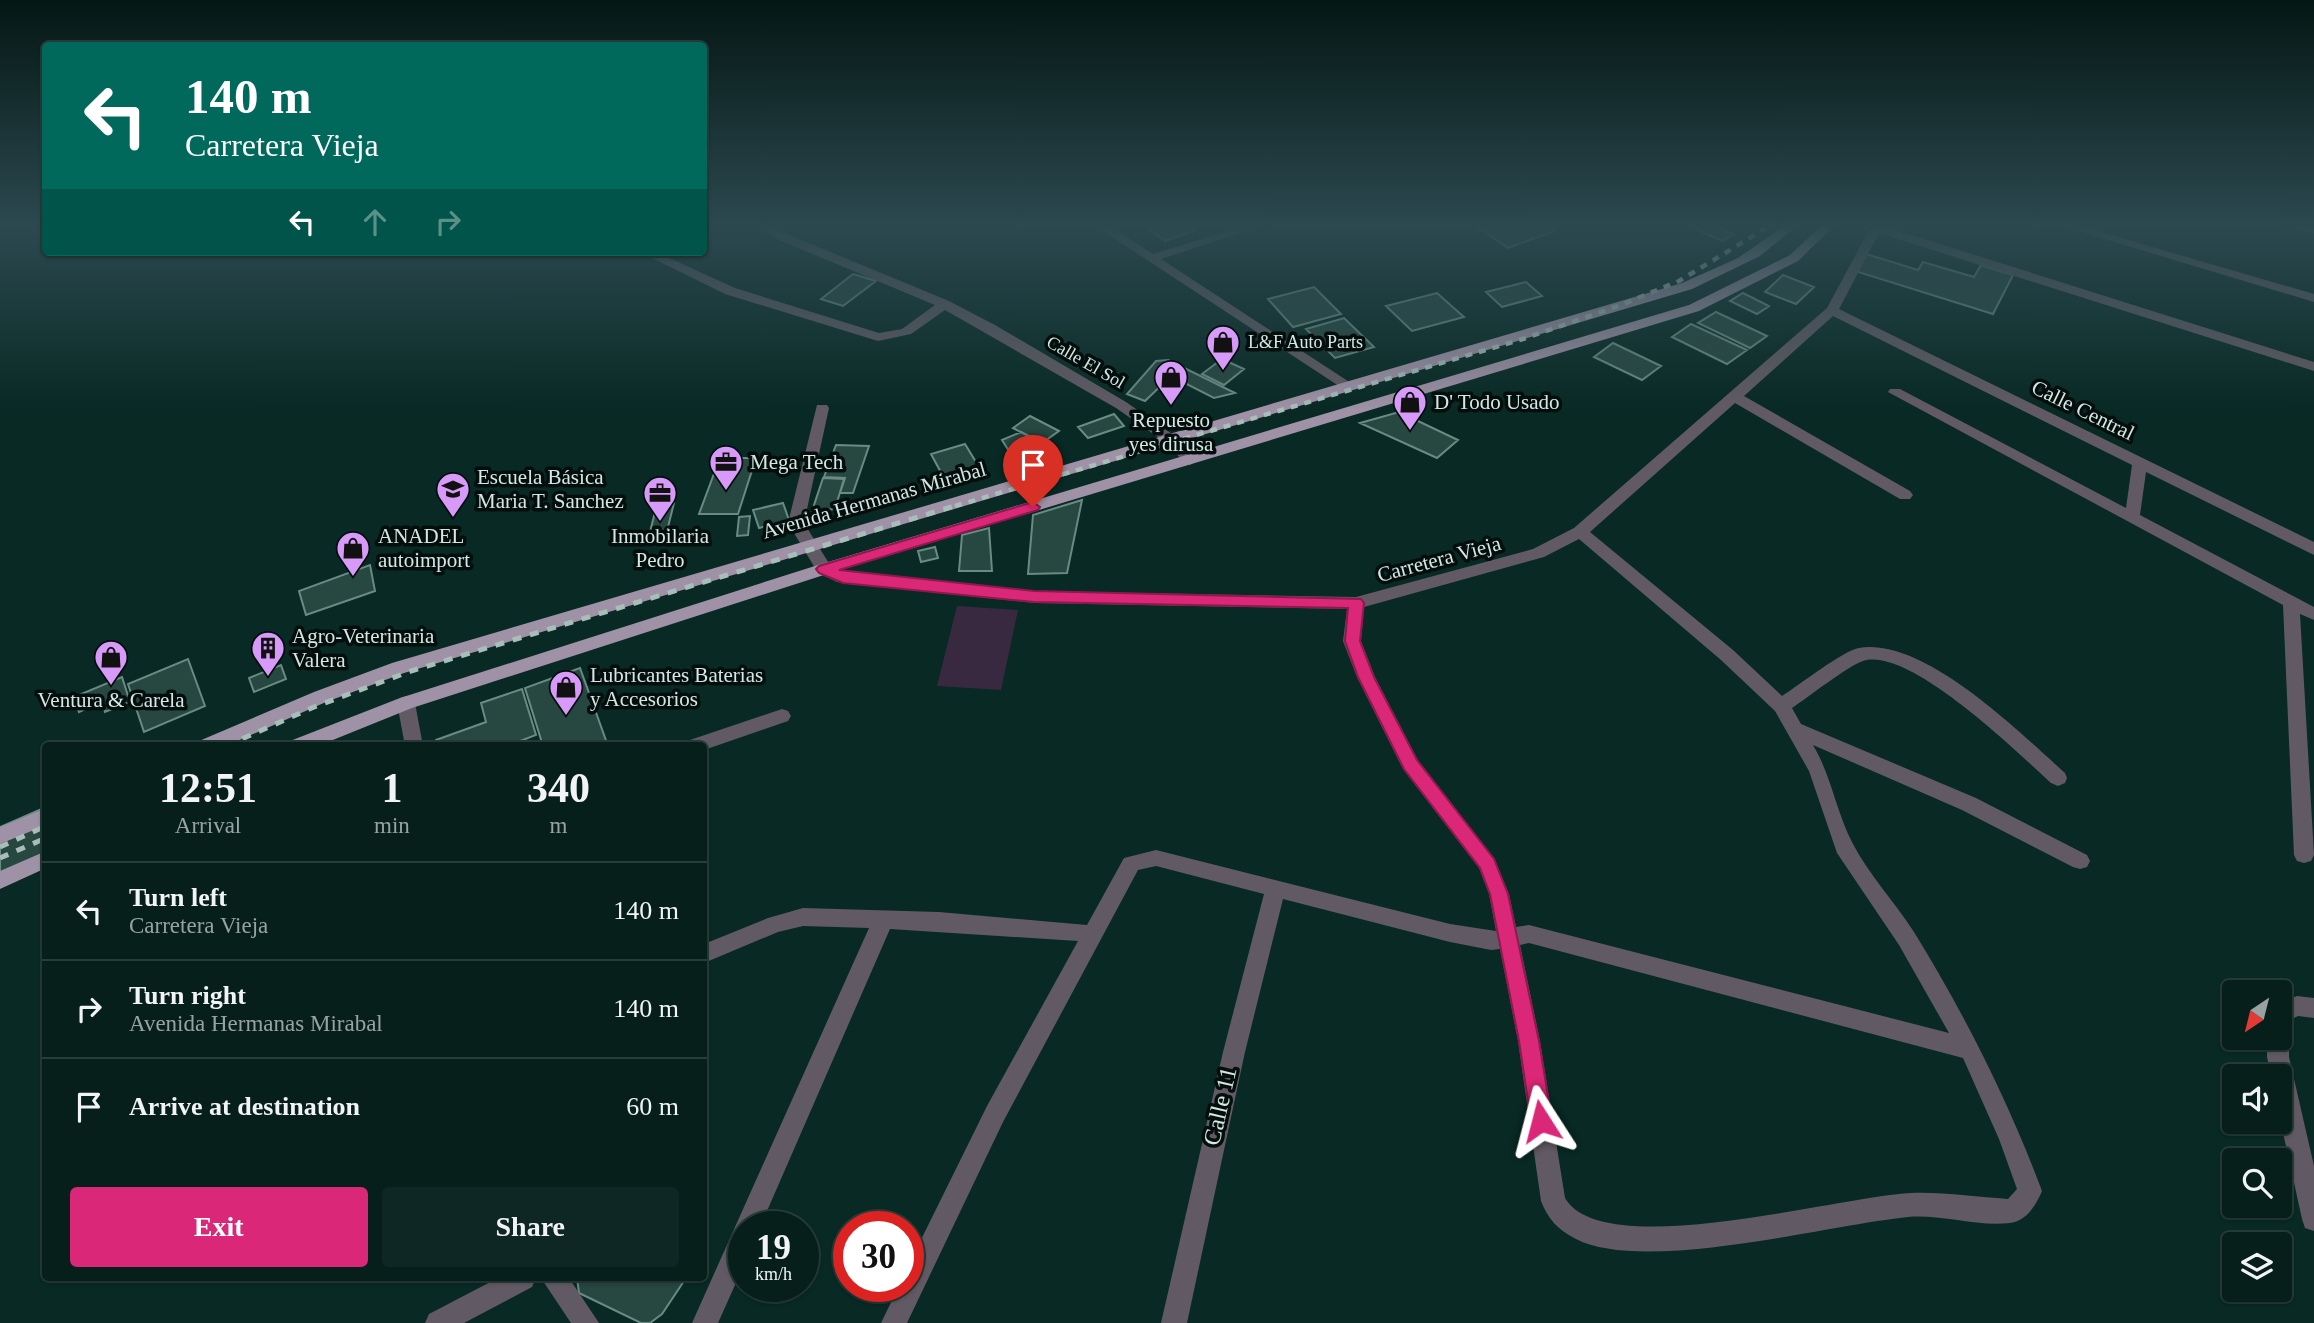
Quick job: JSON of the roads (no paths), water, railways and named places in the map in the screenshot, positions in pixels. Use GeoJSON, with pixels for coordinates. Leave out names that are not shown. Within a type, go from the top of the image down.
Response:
{"type":"FeatureCollection","features":[{"type":"Feature","properties":{"kind":"main road","name":"Avenida Hermanas Mirabal"},"geometry":{"type":"LineString","coordinates":[[215,742],[320,697],[398,668],[1685,287]]}},
{"type":"Feature","properties":{"kind":"main road"},"geometry":{"type":"LineString","coordinates":[[306,742],[406,703],[824,569],[1694,308],[1737,287]]}},
{"type":"Feature","properties":{"kind":"main road"},"geometry":{"type":"LineString","coordinates":[[0,836],[42,818]]}},
{"type":"Feature","properties":{"kind":"main road"},"geometry":{"type":"LineString","coordinates":[[0,880],[42,861]]}},
{"type":"Feature","properties":{"kind":"street"},"geometry":{"type":"LineString","coordinates":[[721,287],[878,337],[899,336],[912,330],[944,304]]}},
{"type":"Feature","properties":{"kind":"street","name":"Calle El Sol"},"geometry":{"type":"LineString","coordinates":[[903,287],[990,328],[1121,405],[1170,439],[1190,460]]}},
{"type":"Feature","properties":{"kind":"street"},"geometry":{"type":"LineString","coordinates":[[1189,287],[1343,389]]}},
{"type":"Feature","properties":{"kind":"street","name":"Carretera Vieja"},"geometry":{"type":"LineString","coordinates":[[824,569],[843,578],[1034,597],[1356,603],[1538,553],[1580,533],[1832,310],[1843,287]]}},
{"type":"Feature","properties":{"kind":"street"},"geometry":{"type":"LineString","coordinates":[[2062,287],[2314,367]]}},
{"type":"Feature","properties":{"kind":"street"},"geometry":{"type":"LineString","coordinates":[[2275,287],[2314,298]]}},
{"type":"Feature","properties":{"kind":"street","name":"Calle Central"},"geometry":{"type":"LineString","coordinates":[[1832,310],[2314,549]]}},
{"type":"Feature","properties":{"kind":"street"},"geometry":{"type":"LineString","coordinates":[[1895,392],[2314,614]]}},
{"type":"Feature","properties":{"kind":"street"},"geometry":{"type":"LineString","coordinates":[[1734,396],[1905,495]]}},
{"type":"Feature","properties":{"kind":"street"},"geometry":{"type":"LineString","coordinates":[[822,408],[796,523],[824,569]]}},
{"type":"Feature","properties":{"kind":"street"},"geometry":{"type":"LineString","coordinates":[[2132,518],[2140,461]]}},
{"type":"Feature","properties":{"kind":"street"},"geometry":{"type":"LineString","coordinates":[[1356,603],[1352,641],[1366,677],[1410,764],[1487,864],[1499,894],[1529,1041],[1553,1201],[1561,1215],[1583,1230],[1610,1237],[1659,1239],[1754,1229],[1911,1205],[2011,1211],[2022,1204],[2030,1191],[2011,1136],[1970,1049],[1906,938],[1844,847],[1818,770],[1781,706],[1727,655],[1580,533]]}},
{"type":"Feature","properties":{"kind":"street"},"geometry":{"type":"LineString","coordinates":[[2291,601],[2304,855]]}},
{"type":"Feature","properties":{"kind":"street"},"geometry":{"type":"LineString","coordinates":[[1781,706],[1860,654],[1872,651],[1885,654],[1926,672],[1963,696],[2058,778]]}},
{"type":"Feature","properties":{"kind":"street"},"geometry":{"type":"LineString","coordinates":[[406,703],[413,742]]}},
{"type":"Feature","properties":{"kind":"street"},"geometry":{"type":"LineString","coordinates":[[706,742],[782,716]]}},
{"type":"Feature","properties":{"kind":"street"},"geometry":{"type":"LineString","coordinates":[[1794,729],[1969,804],[2080,861]]}},
{"type":"Feature","properties":{"kind":"street"},"geometry":{"type":"LineString","coordinates":[[894,1323],[995,1114],[1131,864],[1141,860],[1156,858],[1275,891],[1491,941],[1529,934],[1970,1049]]}},
{"type":"Feature","properties":{"kind":"street","name":"Calle 11"},"geometry":{"type":"LineString","coordinates":[[1174,1323],[1246,992],[1275,891]]}},
{"type":"Feature","properties":{"kind":"street"},"geometry":{"type":"LineString","coordinates":[[707,953],[796,918],[884,918],[1066,930],[1093,935]]}},
{"type":"Feature","properties":{"kind":"street"},"geometry":{"type":"LineString","coordinates":[[755,1211],[884,918]]}},
{"type":"Feature","properties":{"kind":"street"},"geometry":{"type":"LineString","coordinates":[[2292,1008],[2297,1006],[2314,1008]]}},
{"type":"Feature","properties":{"kind":"street"},"geometry":{"type":"LineString","coordinates":[[2278,1050],[2314,1219]]}},
{"type":"Feature","properties":{"kind":"street"},"geometry":{"type":"LineString","coordinates":[[705,1323],[728,1272]]}},
{"type":"Feature","properties":{"kind":"street"},"geometry":{"type":"LineString","coordinates":[[438,1323],[517,1281]]}},
{"type":"Feature","properties":{"kind":"street"},"geometry":{"type":"LineString","coordinates":[[556,1281],[586,1323]]}},
{"type":"Feature","properties":{"kind":"railway"},"geometry":{"type":"LineString","coordinates":[[955,506],[1523,339],[1665,287]]}},
{"type":"Feature","properties":{"kind":"railway"},"geometry":{"type":"LineString","coordinates":[[235,742],[314,707],[411,671],[961,504]]}},
{"type":"Feature","properties":{"kind":"railway"},"geometry":{"type":"LineString","coordinates":[[0,847],[42,828]]}},
{"type":"Feature","properties":{"kind":"railway"},"geometry":{"type":"LineString","coordinates":[[0,858],[42,840]]}},
{"type":"Feature","properties":{"kind":"place","name":"L&F Auto Parts"},"geometry":{"type":"Point","coordinates":[1223,372]}},
{"type":"Feature","properties":{"kind":"place","name":"Repuesto yes dirusa"},"geometry":{"type":"Point","coordinates":[1171,407]}},
{"type":"Feature","properties":{"kind":"place","name":"D' Todo Usado"},"geometry":{"type":"Point","coordinates":[1410,432]}},
{"type":"Feature","properties":{"kind":"place","name":"Mega Tech"},"geometry":{"type":"Point","coordinates":[726,492]}},
{"type":"Feature","properties":{"kind":"place","name":"Escuela Básica Maria T. Sanchez"},"geometry":{"type":"Point","coordinates":[453,519]}},
{"type":"Feature","properties":{"kind":"place","name":"Inmobilaria Pedro"},"geometry":{"type":"Point","coordinates":[660,523]}},
{"type":"Feature","properties":{"kind":"place","name":"ANADEL autoimport"},"geometry":{"type":"Point","coordinates":[353,578]}},
{"type":"Feature","properties":{"kind":"place","name":"Agro-Veterinaria Valera"},"geometry":{"type":"Point","coordinates":[268,678]}},
{"type":"Feature","properties":{"kind":"place","name":"Ventura & Carela"},"geometry":{"type":"Point","coordinates":[111,687]}},
{"type":"Feature","properties":{"kind":"place","name":"Lubricantes Baterias y Accesorios"},"geometry":{"type":"Point","coordinates":[566,717]}}]}
